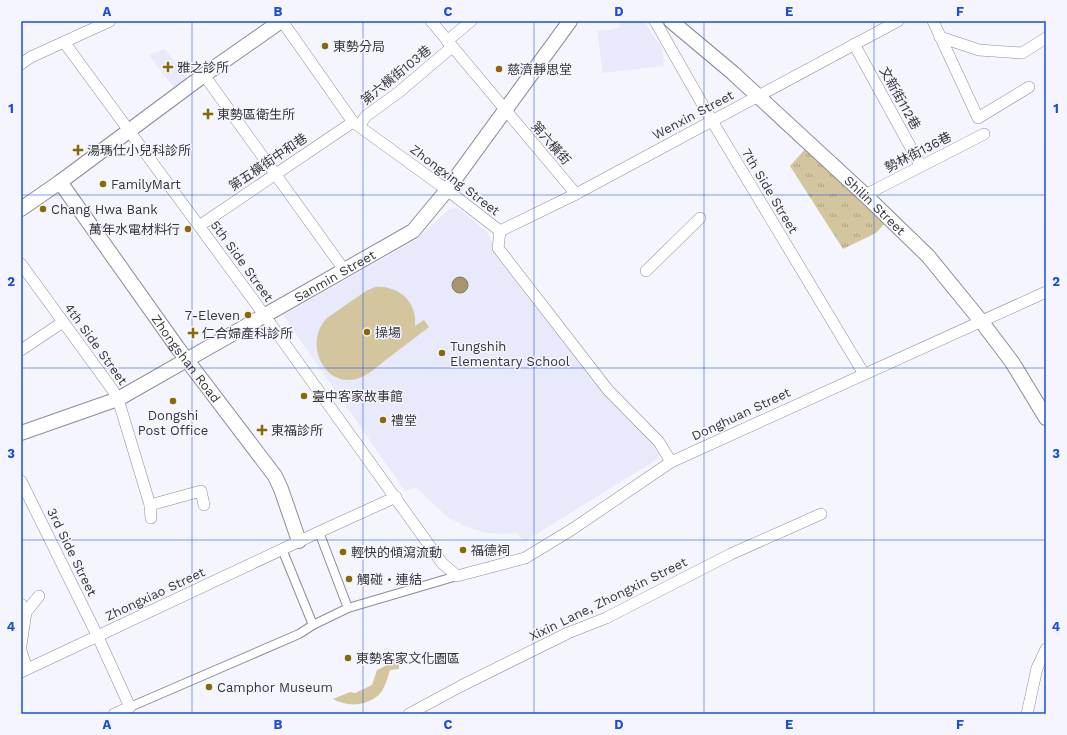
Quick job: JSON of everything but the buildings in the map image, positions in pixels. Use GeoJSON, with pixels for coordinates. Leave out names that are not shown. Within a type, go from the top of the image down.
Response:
{"type":"FeatureCollection","features":[{"type":"Feature","properties":{"kind":"street"},"geometry":{"type":"LineString","coordinates":[[21,64],[31,57],[110,21]]}},
{"type":"Feature","properties":{"kind":"street"},"geometry":{"type":"LineString","coordinates":[[21,209],[60,182],[204,75],[282,21]]}},
{"type":"Feature","properties":{"kind":"street","name":"Zhongxing Street"},"geometry":{"type":"LineString","coordinates":[[282,21],[356,124],[447,190],[500,231],[498,248],[608,390],[659,442],[671,462]]}},
{"type":"Feature","properties":{"kind":"street","name":"第六橫街"},"geometry":{"type":"LineString","coordinates":[[431,21],[504,110],[576,194]]}},
{"type":"Feature","properties":{"kind":"street","name":"第六橫街103巷"},"geometry":{"type":"LineString","coordinates":[[356,124],[399,92],[450,44],[471,21]]}},
{"type":"Feature","properties":{"kind":"street","name":"Sanmin Street"},"geometry":{"type":"LineString","coordinates":[[21,432],[118,399],[188,361],[412,231],[447,190],[570,21]]}},
{"type":"Feature","properties":{"kind":"street","name":"7th Side Street"},"geometry":{"type":"LineString","coordinates":[[655,21],[712,121],[864,374]]}},
{"type":"Feature","properties":{"kind":"street","name":"Shilin Street"},"geometry":{"type":"LineString","coordinates":[[671,21],[733,73],[865,195],[928,256],[1012,362],[1043,409]]}},
{"type":"Feature","properties":{"kind":"street","name":"Wenxin Street"},"geometry":{"type":"LineString","coordinates":[[500,231],[576,194],[898,21]]}},
{"type":"Feature","properties":{"kind":"street"},"geometry":{"type":"LineString","coordinates":[[933,21],[978,118],[1029,87]]}},
{"type":"Feature","properties":{"kind":"street"},"geometry":{"type":"LineString","coordinates":[[940,37],[979,50],[1022,52],[1046,38]]}},
{"type":"Feature","properties":{"kind":"street","name":"5th Side Street"},"geometry":{"type":"LineString","coordinates":[[64,42],[265,315],[396,497]]}},
{"type":"Feature","properties":{"kind":"street","name":"文新街112巷"},"geometry":{"type":"LineString","coordinates":[[854,44],[921,166]]}},
{"type":"Feature","properties":{"kind":"street"},"geometry":{"type":"LineString","coordinates":[[204,75],[345,271]]}},
{"type":"Feature","properties":{"kind":"street","name":"第五橫街中和巷"},"geometry":{"type":"LineString","coordinates":[[199,226],[276,174],[356,124]]}},
{"type":"Feature","properties":{"kind":"street","name":"勢林街136巷"},"geometry":{"type":"LineString","coordinates":[[865,195],[984,134]]}},
{"type":"Feature","properties":{"kind":"street","name":"Zhongshan Road"},"geometry":{"type":"LineString","coordinates":[[60,182],[188,361],[275,476],[299,541]]}},
{"type":"Feature","properties":{"kind":"street"},"geometry":{"type":"LineString","coordinates":[[646,271],[700,218]]}},
{"type":"Feature","properties":{"kind":"street","name":"4th Side Street"},"geometry":{"type":"LineString","coordinates":[[21,264],[118,399],[150,505],[151,518]]}},
{"type":"Feature","properties":{"kind":"street","name":"Donghuan Street"},"geometry":{"type":"LineString","coordinates":[[457,576],[525,558],[571,530],[671,462],[1046,292]]}},
{"type":"Feature","properties":{"kind":"street"},"geometry":{"type":"LineString","coordinates":[[21,350],[63,322]]}},
{"type":"Feature","properties":{"kind":"street","name":"3rd Side Street"},"geometry":{"type":"LineString","coordinates":[[21,480],[98,637],[130,707]]}},
{"type":"Feature","properties":{"kind":"street"},"geometry":{"type":"LineString","coordinates":[[150,505],[201,491],[204,505]]}},
{"type":"Feature","properties":{"kind":"street"},"geometry":{"type":"LineString","coordinates":[[299,541],[396,497],[442,563],[457,576]]}},
{"type":"Feature","properties":{"kind":"street","name":"Xixin Lane, Zhongxin Street"},"geometry":{"type":"LineString","coordinates":[[409,714],[568,633],[606,618],[731,554],[822,514]]}},
{"type":"Feature","properties":{"kind":"street"},"geometry":{"type":"LineString","coordinates":[[319,532],[348,608]]}},
{"type":"Feature","properties":{"kind":"street","name":"Zhongxiao Street"},"geometry":{"type":"LineString","coordinates":[[24,670],[98,637],[299,541]]}},
{"type":"Feature","properties":{"kind":"street"},"geometry":{"type":"LineString","coordinates":[[282,549],[313,625]]}},
{"type":"Feature","properties":{"kind":"street"},"geometry":{"type":"LineString","coordinates":[[114,714],[299,634],[313,625],[348,608],[457,576]]}},
{"type":"Feature","properties":{"kind":"street"},"geometry":{"type":"LineString","coordinates":[[21,645],[23,608],[39,596]]}},
{"type":"Feature","properties":{"kind":"street"},"geometry":{"type":"LineString","coordinates":[[1027,714],[1037,668],[1046,649]]}},
{"type":"Feature","properties":{"kind":"street"},"geometry":{"type":"LineString","coordinates":[[21,651],[24,670]]}},
{"type":"Feature","properties":{"kind":"shaded area"},"geometry":{"type":"Polygon","coordinates":[[[619,21],[643,21],[662,48],[664,66],[603,73],[597,31],[620,27],[619,21]]]}},
{"type":"Feature","properties":{"kind":"shaded area","name":"雅之診所"},"geometry":{"type":"Polygon","coordinates":[[[165,49],[187,79],[174,88],[149,55],[165,49]]]}},
{"type":"Feature","properties":{"kind":"shaded area","name":"Tungshih Elementary School"},"geometry":{"type":"Polygon","coordinates":[[[456,208],[462,211],[488,233],[494,249],[656,443],[660,453],[656,460],[525,541],[516,533],[485,533],[465,526],[449,518],[416,487],[405,491],[283,315],[416,240],[449,209],[456,208]]]}},
{"type":"Feature","properties":{"kind":"shaded area"},"geometry":{"type":"Polygon","coordinates":[[[457,277],[463,277],[468,282],[466,291],[463,293],[457,293],[452,288],[452,282],[457,277]]]}},
{"type":"Feature","properties":{"kind":"green space"},"geometry":{"type":"Polygon","coordinates":[[[806,148],[885,223],[876,233],[843,249],[790,166],[806,148]]]}},
{"type":"Feature","properties":{"kind":"green space"},"geometry":{"type":"Polygon","coordinates":[[[375,287],[383,287],[399,292],[410,303],[415,317],[415,326],[424,320],[429,327],[365,376],[345,380],[326,370],[320,361],[317,350],[317,339],[320,328],[327,318],[366,291],[375,287]]]}},
{"type":"Feature","properties":{"kind":"green space"},"geometry":{"type":"Polygon","coordinates":[[[399,659],[399,669],[390,670],[382,691],[372,700],[359,704],[345,704],[333,699],[350,692],[355,693],[372,685],[377,670],[399,659]]]}},
{"type":"Feature","properties":{"kind":"place","name":"東勢分局"},"geometry":{"type":"Point","coordinates":[325,46]}},
{"type":"Feature","properties":{"kind":"place","name":"雅之診所"},"geometry":{"type":"Point","coordinates":[168,67]}},
{"type":"Feature","properties":{"kind":"place","name":"慈濟靜思堂"},"geometry":{"type":"Point","coordinates":[499,69]}},
{"type":"Feature","properties":{"kind":"place","name":"東勢區衛生所"},"geometry":{"type":"Point","coordinates":[208,114]}},
{"type":"Feature","properties":{"kind":"place","name":"湯瑪仕小兒科診所"},"geometry":{"type":"Point","coordinates":[78,150]}},
{"type":"Feature","properties":{"kind":"place","name":"FamilyMart"},"geometry":{"type":"Point","coordinates":[103,184]}},
{"type":"Feature","properties":{"kind":"place","name":"Chang Hwa Bank"},"geometry":{"type":"Point","coordinates":[43,209]}},
{"type":"Feature","properties":{"kind":"place","name":"萬年水電材料行"},"geometry":{"type":"Point","coordinates":[188,229]}},
{"type":"Feature","properties":{"kind":"place","name":"7-Eleven"},"geometry":{"type":"Point","coordinates":[248,315]}},
{"type":"Feature","properties":{"kind":"place","name":"操場"},"geometry":{"type":"Point","coordinates":[367,332]}},
{"type":"Feature","properties":{"kind":"place","name":"仁合婦產科診所"},"geometry":{"type":"Point","coordinates":[193,333]}},
{"type":"Feature","properties":{"kind":"place","name":"Tungshih Elementary School"},"geometry":{"type":"Point","coordinates":[442,353]}},
{"type":"Feature","properties":{"kind":"place","name":"臺中客家故事館"},"geometry":{"type":"Point","coordinates":[304,396]}},
{"type":"Feature","properties":{"kind":"place","name":"Dongshi Post Office"},"geometry":{"type":"Point","coordinates":[173,401]}},
{"type":"Feature","properties":{"kind":"place","name":"禮堂"},"geometry":{"type":"Point","coordinates":[383,420]}},
{"type":"Feature","properties":{"kind":"place","name":"東福診所"},"geometry":{"type":"Point","coordinates":[262,430]}},
{"type":"Feature","properties":{"kind":"place","name":"福德祠"},"geometry":{"type":"Point","coordinates":[463,550]}},
{"type":"Feature","properties":{"kind":"place","name":"輕快的傾瀉流動"},"geometry":{"type":"Point","coordinates":[343,552]}},
{"type":"Feature","properties":{"kind":"place","name":"觸碰‧連結"},"geometry":{"type":"Point","coordinates":[349,579]}},
{"type":"Feature","properties":{"kind":"place","name":"東勢客家文化園區"},"geometry":{"type":"Point","coordinates":[348,658]}},
{"type":"Feature","properties":{"kind":"place","name":"Camphor Museum"},"geometry":{"type":"Point","coordinates":[209,687]}}]}
